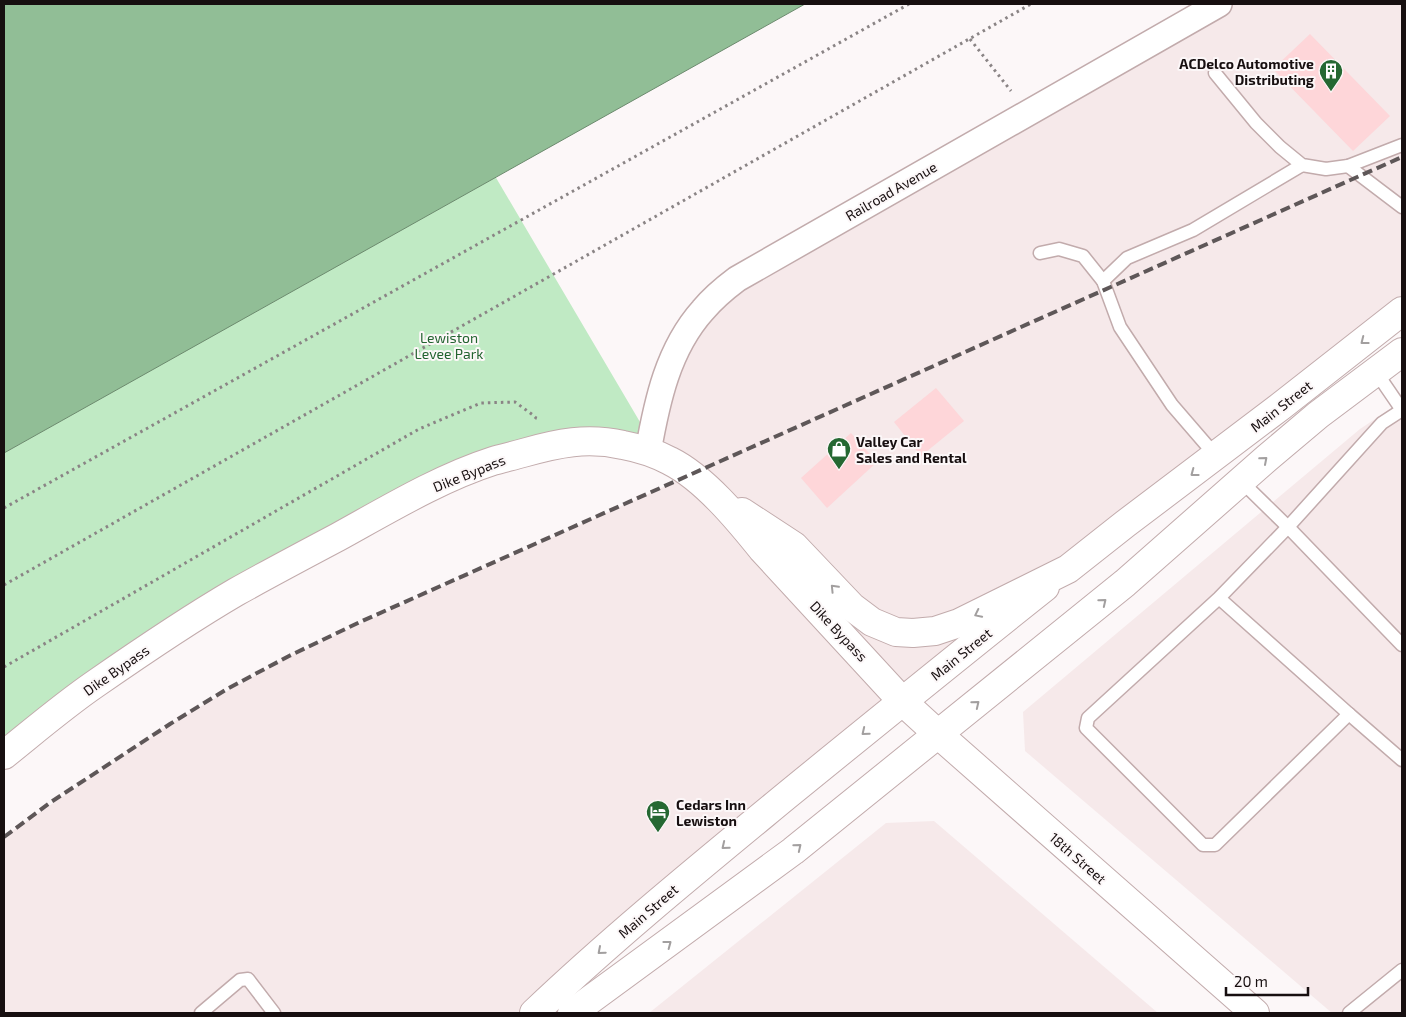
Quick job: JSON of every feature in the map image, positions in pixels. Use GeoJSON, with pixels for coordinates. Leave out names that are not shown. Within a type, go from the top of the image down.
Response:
{"type":"FeatureCollection","features":[{"type":"Feature","properties":{"kind":"main road","name":"Main Street"},"geometry":{"type":"LineString","coordinates":[[534,1013],[655,904],[903,702],[1125,524],[1216,456],[1402,311]]}},
{"type":"Feature","properties":{"kind":"main road"},"geometry":{"type":"LineString","coordinates":[[572,1013],[793,851],[1125,583],[1318,415],[1402,352]]}},
{"type":"Feature","properties":{"kind":"main road","name":"Dike Bypass"},"geometry":{"type":"LineString","coordinates":[[4,754],[93,685],[162,639],[245,588],[388,509],[450,478],[492,462],[556,444],[575,441],[622,444],[648,452],[681,468],[713,494],[903,702]]}},
{"type":"Feature","properties":{"kind":"main road"},"geometry":{"type":"LineString","coordinates":[[713,494],[794,546],[852,606],[872,622],[896,632],[936,631],[959,623],[1068,569]]}},
{"type":"Feature","properties":{"kind":"main road","name":"18th Street"},"geometry":{"type":"LineString","coordinates":[[903,702],[1255,1013]]}},
{"type":"Feature","properties":{"kind":"street","name":"Railroad Avenue"},"geometry":{"type":"LineString","coordinates":[[648,452],[656,408],[675,352],[702,310],[737,278],[1219,4]]}},
{"type":"Feature","properties":{"kind":"lane"},"geometry":{"type":"LineString","coordinates":[[1214,73],[1256,123],[1280,148],[1302,165],[1326,169],[1348,166],[1402,145]]}},
{"type":"Feature","properties":{"kind":"lane"},"geometry":{"type":"LineString","coordinates":[[1103,281],[1127,258],[1193,230],[1302,165]]}},
{"type":"Feature","properties":{"kind":"lane"},"geometry":{"type":"LineString","coordinates":[[1348,166],[1402,207]]}},
{"type":"Feature","properties":{"kind":"lane"},"geometry":{"type":"LineString","coordinates":[[1040,253],[1059,249],[1084,256],[1103,281],[1120,327],[1172,405],[1216,456]]}},
{"type":"Feature","properties":{"kind":"lane"},"geometry":{"type":"LineString","coordinates":[[1349,714],[1215,845],[1203,846],[1086,728],[1088,718],[1220,598],[1382,424],[1402,410],[1376,372]]}},
{"type":"Feature","properties":{"kind":"lane"},"geometry":{"type":"LineString","coordinates":[[1241,481],[1402,645]]}},
{"type":"Feature","properties":{"kind":"lane"},"geometry":{"type":"LineString","coordinates":[[1220,598],[1402,760]]}},
{"type":"Feature","properties":{"kind":"lane"},"geometry":{"type":"LineString","coordinates":[[1356,1012],[1402,970]]}},
{"type":"Feature","properties":{"kind":"lane"},"geometry":{"type":"LineString","coordinates":[[201,1013],[240,980],[248,979],[274,1013]]}},
{"type":"Feature","properties":{"kind":"path"},"geometry":{"type":"LineString","coordinates":[[4,508],[909,4]]}},
{"type":"Feature","properties":{"kind":"path"},"geometry":{"type":"LineString","coordinates":[[4,585],[1031,4]]}},
{"type":"Feature","properties":{"kind":"path"},"geometry":{"type":"LineString","coordinates":[[970,39],[1028,113]]}},
{"type":"Feature","properties":{"kind":"path"},"geometry":{"type":"LineString","coordinates":[[4,667],[419,429],[481,404],[515,402],[536,418]]}},
{"type":"Feature","properties":{"kind":"shaded area"},"geometry":{"type":"Polygon","coordinates":[[[4,4],[805,4],[4,453],[4,4]]]}},
{"type":"Feature","properties":{"kind":"shaded area"},"geometry":{"type":"Polygon","coordinates":[[[1222,4],[1402,4],[1402,311],[1281,406],[534,1013],[4,1013],[4,840],[12,831],[170,724],[289,656],[690,475],[648,452],[702,310],[1222,4]]]}},
{"type":"Feature","properties":{"kind":"shaded area"},"geometry":{"type":"Polygon","coordinates":[[[1402,401],[1402,1013],[1332,1013],[1025,751],[1023,712],[1360,429],[1402,401]]]}},
{"type":"Feature","properties":{"kind":"shaded area"},"geometry":{"type":"Polygon","coordinates":[[[934,821],[1158,1013],[649,1013],[886,823],[934,821]]]}},
{"type":"Feature","properties":{"kind":"green space","name":"Lewiston Levee Park"},"geometry":{"type":"Polygon","coordinates":[[[495,176],[650,439],[575,441],[388,509],[4,755],[4,453],[495,176]]]}},
{"type":"Feature","properties":{"kind":"building","name":"ACDelco Automotive Distributing"},"geometry":{"type":"Polygon","coordinates":[[[1310,34],[1390,116],[1353,151],[1273,69],[1310,34]]]}},
{"type":"Feature","properties":{"kind":"building"},"geometry":{"type":"Polygon","coordinates":[[[936,388],[964,421],[921,456],[894,422],[936,388]]]}},
{"type":"Feature","properties":{"kind":"building","name":"Valley Car Sales and Rental"},"geometry":{"type":"Polygon","coordinates":[[[851,433],[877,462],[827,508],[801,478],[851,433]]]}},
{"type":"Feature","properties":{"kind":"railway"},"geometry":{"type":"LineString","coordinates":[[4,837],[51,802],[170,724],[227,689],[289,656],[360,622],[1402,157]]}},
{"type":"Feature","properties":{"kind":"place","name":"ACDelco Automotive Distributing"},"geometry":{"type":"Point","coordinates":[1331,92]}},
{"type":"Feature","properties":{"kind":"place","name":"Valley Car Sales and Rental"},"geometry":{"type":"Point","coordinates":[839,470]}},
{"type":"Feature","properties":{"kind":"place","name":"Cedars Inn Lewiston"},"geometry":{"type":"Point","coordinates":[658,833]}}]}
